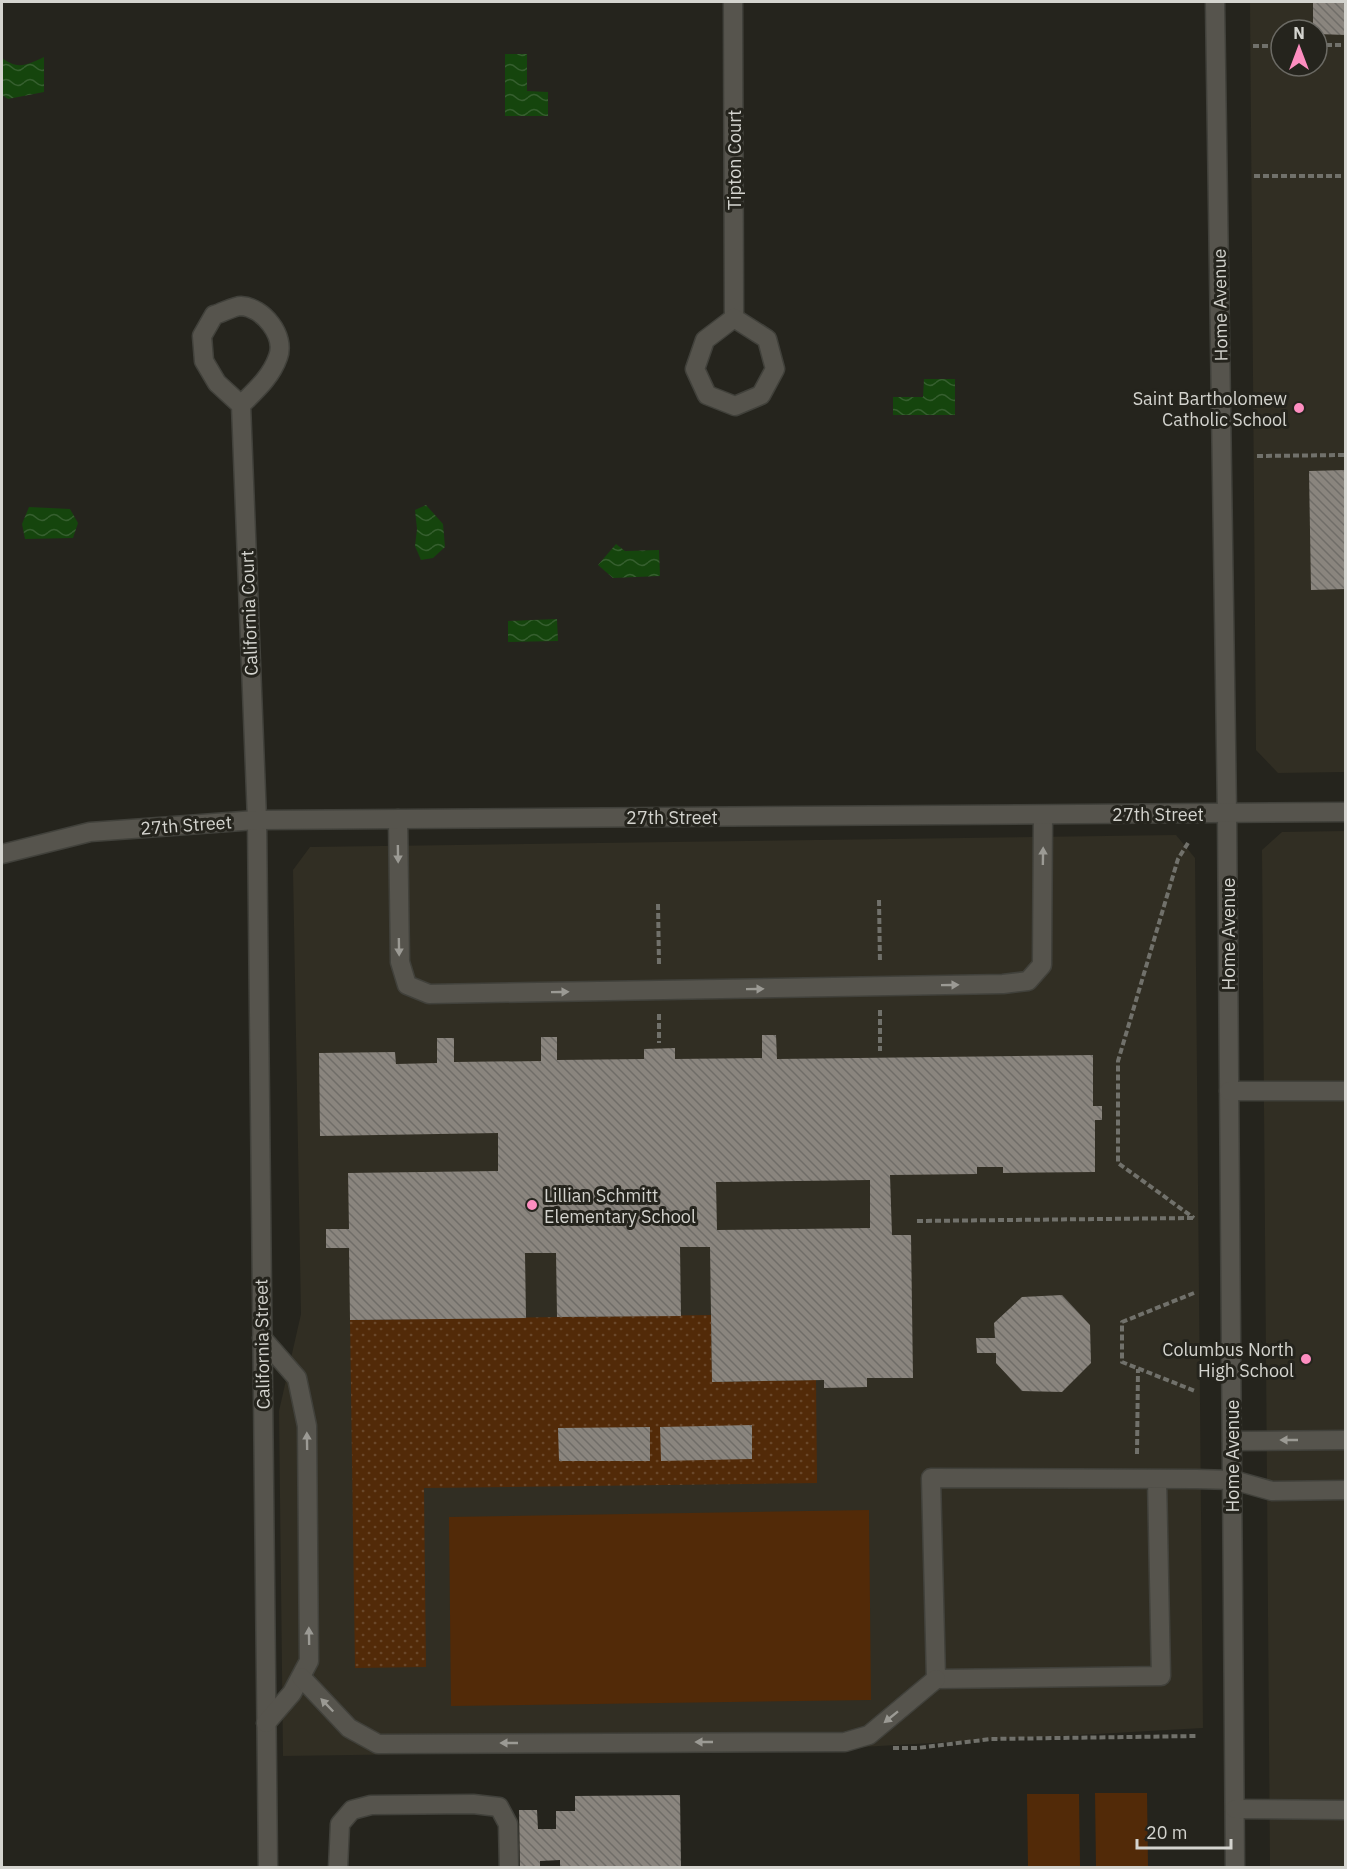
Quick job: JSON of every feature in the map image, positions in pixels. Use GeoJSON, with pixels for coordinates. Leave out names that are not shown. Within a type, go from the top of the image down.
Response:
{"type":"FeatureCollection","features":[{"type":"Feature","properties":{"kind":"street","name":"Tipton Court"},"geometry":{"type":"LineString","coordinates":[[733,2],[734,318]]}},
{"type":"Feature","properties":{"kind":"street","name":"Home Avenue"},"geometry":{"type":"LineString","coordinates":[[1215,2],[1227,813],[1236,1868]]}},
{"type":"Feature","properties":{"kind":"street"},"geometry":{"type":"LineString","coordinates":[[241,306],[263,314],[277,332],[279,354],[270,375],[241,405],[216,383],[204,361],[202,336],[214,315],[241,306]]}},
{"type":"Feature","properties":{"kind":"street"},"geometry":{"type":"LineString","coordinates":[[734,318],[767,339],[775,369],[760,395],[735,406],[707,395],[695,369],[705,340],[734,318]]}},
{"type":"Feature","properties":{"kind":"street","name":"California Court"},"geometry":{"type":"LineString","coordinates":[[241,405],[257,820]]}},
{"type":"Feature","properties":{"kind":"street","name":"27th Street"},"geometry":{"type":"LineString","coordinates":[[2,854],[90,832],[257,820],[1346,812]]}},
{"type":"Feature","properties":{"kind":"street"},"geometry":{"type":"LineString","coordinates":[[398,819],[400,962],[406,985],[429,994],[992,984],[1028,981],[1042,965],[1044,814]]}},
{"type":"Feature","properties":{"kind":"street","name":"California Street"},"geometry":{"type":"LineString","coordinates":[[257,820],[268,1868]]}},
{"type":"Feature","properties":{"kind":"street"},"geometry":{"type":"LineString","coordinates":[[1229,1091],[1346,1091]]}},
{"type":"Feature","properties":{"kind":"street"},"geometry":{"type":"LineString","coordinates":[[262,1338],[297,1378],[307,1426],[309,1661],[292,1693],[266,1723]]}},
{"type":"Feature","properties":{"kind":"street"},"geometry":{"type":"LineString","coordinates":[[1232,1441],[1346,1440]]}},
{"type":"Feature","properties":{"kind":"street"},"geometry":{"type":"LineString","coordinates":[[936,1680],[932,1478],[1233,1480],[1272,1491],[1346,1490]]}},
{"type":"Feature","properties":{"kind":"street"},"geometry":{"type":"LineString","coordinates":[[301,1677],[349,1728],[378,1744],[844,1742],[869,1735],[936,1680],[1161,1676],[1157,1479]]}},
{"type":"Feature","properties":{"kind":"street"},"geometry":{"type":"LineString","coordinates":[[338,1868],[340,1824],[352,1810],[371,1805],[473,1804],[499,1807],[508,1824],[508,1868]]}},
{"type":"Feature","properties":{"kind":"street"},"geometry":{"type":"LineString","coordinates":[[1235,1809],[1346,1810]]}},
{"type":"Feature","properties":{"kind":"path"},"geometry":{"type":"LineString","coordinates":[[1329,45],[1346,45]]}},
{"type":"Feature","properties":{"kind":"path"},"geometry":{"type":"LineString","coordinates":[[1252,46],[1269,46]]}},
{"type":"Feature","properties":{"kind":"path"},"geometry":{"type":"LineString","coordinates":[[1254,176],[1346,176]]}},
{"type":"Feature","properties":{"kind":"path"},"geometry":{"type":"LineString","coordinates":[[1257,456],[1346,455]]}},
{"type":"Feature","properties":{"kind":"path"},"geometry":{"type":"LineString","coordinates":[[917,1221],[1194,1218],[1118,1163],[1118,1061],[1178,859],[1188,843]]}},
{"type":"Feature","properties":{"kind":"path"},"geometry":{"type":"LineString","coordinates":[[1194,1293],[1122,1322],[1122,1362],[1195,1391]]}},
{"type":"Feature","properties":{"kind":"path"},"geometry":{"type":"LineString","coordinates":[[1136,1479],[1138,1368]]}},
{"type":"Feature","properties":{"kind":"path"},"geometry":{"type":"LineString","coordinates":[[856,1738],[874,1748],[917,1748],[991,1739],[1197,1736]]}},
{"type":"Feature","properties":{"kind":"shaded area","name":"Saint Bartholomew Catholic School"},"geometry":{"type":"Polygon","coordinates":[[[1250,2],[1345,2],[1345,772],[1278,773],[1256,750],[1250,2]]]}},
{"type":"Feature","properties":{"kind":"shaded area","name":"Columbus North High School"},"geometry":{"type":"Polygon","coordinates":[[[1345,831],[1345,1867],[1270,1867],[1262,850],[1282,832],[1345,831]]]}},
{"type":"Feature","properties":{"kind":"shaded area","name":"Lillian Schmitt Elementary School"},"geometry":{"type":"Polygon","coordinates":[[[1176,835],[1195,858],[1203,1728],[843,1748],[283,1756],[279,1411],[301,1314],[293,870],[310,847],[1176,835]]]}},
{"type":"Feature","properties":{"kind":"shaded area"},"geometry":{"type":"Polygon","coordinates":[[[711,1315],[712,1382],[816,1380],[817,1483],[424,1488],[426,1667],[355,1668],[350,1320],[711,1315]]]}},
{"type":"Feature","properties":{"kind":"shaded area"},"geometry":{"type":"Polygon","coordinates":[[[869,1510],[871,1700],[451,1706],[449,1517],[869,1510]]]}},
{"type":"Feature","properties":{"kind":"shaded area"},"geometry":{"type":"Polygon","coordinates":[[[1095,1793],[1147,1793],[1148,1867],[1096,1867],[1095,1793]]]}},
{"type":"Feature","properties":{"kind":"shaded area"},"geometry":{"type":"Polygon","coordinates":[[[1027,1794],[1079,1794],[1080,1867],[1028,1867],[1027,1794]]]}},
{"type":"Feature","properties":{"kind":"water"},"geometry":{"type":"Polygon","coordinates":[[[505,54],[527,54],[527,91],[548,92],[548,116],[505,116],[505,54]]]}},
{"type":"Feature","properties":{"kind":"water"},"geometry":{"type":"Polygon","coordinates":[[[44,57],[44,92],[8,99],[2,95],[2,58],[13,64],[23,65],[44,57]]]}},
{"type":"Feature","properties":{"kind":"water"},"geometry":{"type":"Polygon","coordinates":[[[924,379],[955,379],[955,415],[893,415],[893,397],[923,397],[924,379]]]}},
{"type":"Feature","properties":{"kind":"water"},"geometry":{"type":"Polygon","coordinates":[[[426,505],[443,524],[445,547],[433,558],[421,560],[415,546],[417,529],[415,510],[426,505]]]}},
{"type":"Feature","properties":{"kind":"water"},"geometry":{"type":"Polygon","coordinates":[[[29,507],[70,509],[78,523],[73,538],[25,539],[22,524],[29,507]]]}},
{"type":"Feature","properties":{"kind":"water"},"geometry":{"type":"Polygon","coordinates":[[[616,544],[625,551],[659,550],[660,576],[613,578],[598,565],[616,544]]]}},
{"type":"Feature","properties":{"kind":"water"},"geometry":{"type":"Polygon","coordinates":[[[557,619],[558,641],[508,642],[508,621],[557,619]]]}},
{"type":"Feature","properties":{"kind":"building"},"geometry":{"type":"Polygon","coordinates":[[[1313,2],[1346,2],[1346,35],[1329,34],[1329,18],[1313,18],[1313,2]]]}},
{"type":"Feature","properties":{"kind":"building","name":"Saint Bartholomew Catholic School"},"geometry":{"type":"Polygon","coordinates":[[[1346,470],[1346,589],[1311,590],[1309,471],[1346,470]]]}},
{"type":"Feature","properties":{"kind":"building","name":"Lillian Schmitt Elementary School"},"geometry":{"type":"Polygon","coordinates":[[[762,1035],[776,1035],[777,1059],[1093,1055],[1093,1106],[1102,1106],[1102,1120],[1095,1120],[1095,1172],[1003,1173],[1003,1167],[977,1167],[977,1174],[890,1175],[892,1235],[911,1235],[913,1378],[867,1378],[867,1387],[824,1388],[824,1380],[712,1382],[710,1247],[680,1247],[681,1316],[557,1317],[556,1253],[525,1253],[526,1318],[350,1320],[349,1248],[326,1248],[326,1229],[349,1229],[348,1173],[498,1171],[498,1133],[320,1136],[319,1053],[395,1052],[396,1064],[437,1063],[437,1038],[454,1038],[454,1062],[541,1061],[541,1037],[557,1037],[557,1060],[644,1059],[644,1049],[675,1048],[675,1059],[762,1058],[762,1035]],[[870,1180],[716,1182],[717,1230],[870,1228],[870,1180]]]}},
{"type":"Feature","properties":{"kind":"building"},"geometry":{"type":"Polygon","coordinates":[[[1062,1295],[1090,1325],[1091,1363],[1062,1392],[1022,1391],[996,1363],[996,1353],[977,1353],[976,1338],[995,1338],[994,1323],[1022,1297],[1062,1295]]]}},
{"type":"Feature","properties":{"kind":"building"},"geometry":{"type":"Polygon","coordinates":[[[752,1425],[752,1459],[661,1461],[660,1427],[752,1425]]]}},
{"type":"Feature","properties":{"kind":"building"},"geometry":{"type":"Polygon","coordinates":[[[650,1427],[650,1461],[559,1461],[558,1428],[650,1427]]]}},
{"type":"Feature","properties":{"kind":"building"},"geometry":{"type":"Polygon","coordinates":[[[680,1795],[681,1868],[560,1868],[560,1860],[540,1861],[540,1868],[520,1868],[519,1810],[537,1810],[538,1829],[556,1829],[556,1811],[575,1811],[575,1796],[680,1795]]]}},
{"type":"Feature","properties":{"kind":"place","name":"Saint Bartholomew Catholic School"},"geometry":{"type":"Point","coordinates":[1299,408]}},
{"type":"Feature","properties":{"kind":"place","name":"Lillian Schmitt Elementary School"},"geometry":{"type":"Point","coordinates":[532,1205]}},
{"type":"Feature","properties":{"kind":"place","name":"Columbus North High School"},"geometry":{"type":"Point","coordinates":[1306,1359]}}]}
